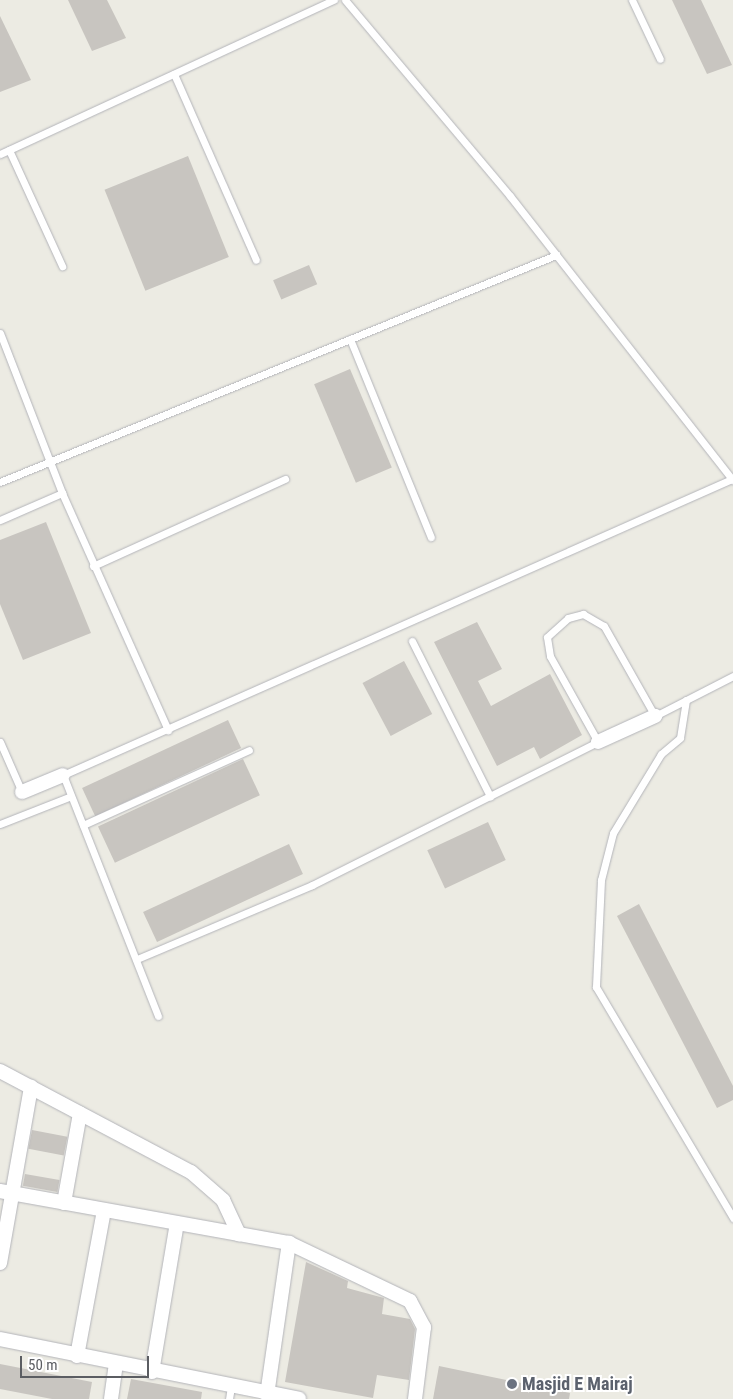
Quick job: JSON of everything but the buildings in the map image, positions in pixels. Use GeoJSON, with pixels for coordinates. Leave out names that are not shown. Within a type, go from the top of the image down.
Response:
{"type":"FeatureCollection","features":[{"type":"Feature","properties":{"kind":"street"},"geometry":{"type":"LineString","coordinates":[[598,742],[655,716]]}},
{"type":"Feature","properties":{"kind":"street"},"geometry":{"type":"LineString","coordinates":[[22,792],[63,776]]}},
{"type":"Feature","properties":{"kind":"street"},"geometry":{"type":"LineString","coordinates":[[0,1070],[208,1184],[223,1200],[239,1234]]}},
{"type":"Feature","properties":{"kind":"street"},"geometry":{"type":"LineString","coordinates":[[0,1263],[15,1194],[31,1087]]}},
{"type":"Feature","properties":{"kind":"street"},"geometry":{"type":"LineString","coordinates":[[64,1203],[80,1113]]}},
{"type":"Feature","properties":{"kind":"street"},"geometry":{"type":"LineString","coordinates":[[0,1191],[289,1243],[410,1301],[424,1327],[415,1399]]}},
{"type":"Feature","properties":{"kind":"street"},"geometry":{"type":"LineString","coordinates":[[76,1356],[104,1210]]}},
{"type":"Feature","properties":{"kind":"street"},"geometry":{"type":"LineString","coordinates":[[152,1372],[177,1223]]}},
{"type":"Feature","properties":{"kind":"street"},"geometry":{"type":"LineString","coordinates":[[267,1395],[289,1243]]}},
{"type":"Feature","properties":{"kind":"street"},"geometry":{"type":"LineString","coordinates":[[0,1339],[152,1372],[230,1393],[299,1399]]}},
{"type":"Feature","properties":{"kind":"street"},"geometry":{"type":"LineString","coordinates":[[111,1399],[116,1364]]}},
{"type":"Feature","properties":{"kind":"lane"},"geometry":{"type":"LineString","coordinates":[[0,154],[334,0]]}},
{"type":"Feature","properties":{"kind":"lane"},"geometry":{"type":"LineString","coordinates":[[158,1016],[63,776],[733,479],[556,255],[345,0]]}},
{"type":"Feature","properties":{"kind":"lane"},"geometry":{"type":"LineString","coordinates":[[632,0],[660,59]]}},
{"type":"Feature","properties":{"kind":"lane"},"geometry":{"type":"LineString","coordinates":[[174,74],[256,260]]}},
{"type":"Feature","properties":{"kind":"lane"},"geometry":{"type":"LineString","coordinates":[[9,150],[62,266]]}},
{"type":"Feature","properties":{"kind":"lane"},"geometry":{"type":"LineString","coordinates":[[0,482],[556,255]]}},
{"type":"Feature","properties":{"kind":"lane"},"geometry":{"type":"LineString","coordinates":[[0,333],[62,493],[93,566],[168,730]]}},
{"type":"Feature","properties":{"kind":"lane"},"geometry":{"type":"LineString","coordinates":[[350,339],[431,537]]}},
{"type":"Feature","properties":{"kind":"lane"},"geometry":{"type":"LineString","coordinates":[[93,566],[285,479]]}},
{"type":"Feature","properties":{"kind":"lane"},"geometry":{"type":"LineString","coordinates":[[0,520],[62,493]]}},
{"type":"Feature","properties":{"kind":"lane"},"geometry":{"type":"LineString","coordinates":[[137,959],[312,885],[598,742],[550,656],[547,637],[568,618],[583,614],[604,626],[655,716],[733,676]]}},
{"type":"Feature","properties":{"kind":"lane"},"geometry":{"type":"LineString","coordinates":[[412,641],[490,796]]}},
{"type":"Feature","properties":{"kind":"lane"},"geometry":{"type":"LineString","coordinates":[[686,700],[680,738],[661,754],[613,833],[600,880],[596,987],[733,1218]]}},
{"type":"Feature","properties":{"kind":"lane"},"geometry":{"type":"LineString","coordinates":[[0,742],[22,792]]}},
{"type":"Feature","properties":{"kind":"lane"},"geometry":{"type":"LineString","coordinates":[[83,825],[249,750]]}},
{"type":"Feature","properties":{"kind":"lane"},"geometry":{"type":"LineString","coordinates":[[0,824],[71,796]]}},
{"type":"Feature","properties":{"kind":"place","name":"Masjid E Mairaj"},"geometry":{"type":"Point","coordinates":[512,1384]}}]}
